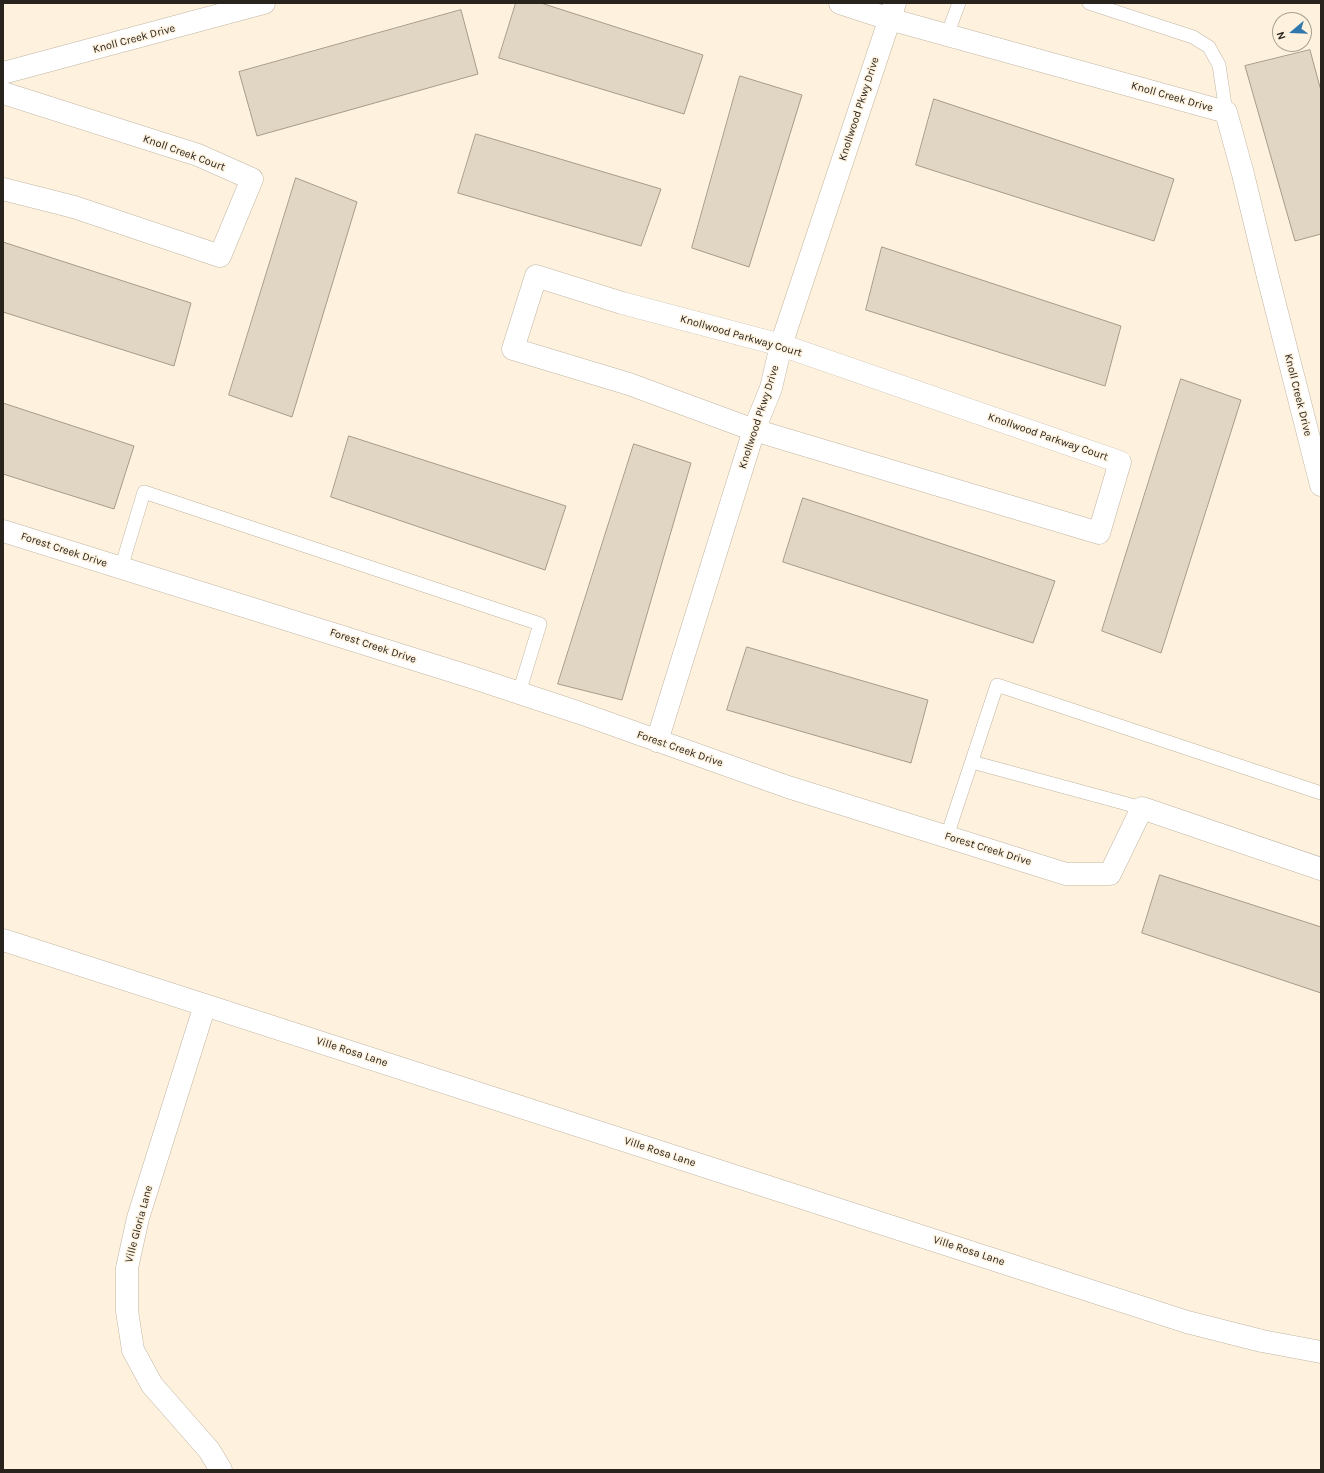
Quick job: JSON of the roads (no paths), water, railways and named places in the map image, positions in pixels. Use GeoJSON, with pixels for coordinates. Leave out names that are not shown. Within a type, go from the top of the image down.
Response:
{"type":"FeatureCollection","features":[{"type":"Feature","properties":{"kind":"street","name":"Knoll Creek Drive"},"geometry":{"type":"LineString","coordinates":[[3,73],[264,3]]}},
{"type":"Feature","properties":{"kind":"street","name":"Knoll Creek Drive"},"geometry":{"type":"LineString","coordinates":[[840,3],[892,11],[947,35],[1226,112],[1321,485]]}},
{"type":"Feature","properties":{"kind":"street","name":"Knollwood Pkwy Drive"},"geometry":{"type":"LineString","coordinates":[[657,741],[754,430],[771,388],[781,345],[892,11]]}},
{"type":"Feature","properties":{"kind":"street","name":"Knoll Creek Court"},"geometry":{"type":"LineString","coordinates":[[3,93],[198,156],[252,179],[220,256],[74,207],[3,189]]}},
{"type":"Feature","properties":{"kind":"street","name":"Knollwood Parkway Court"},"geometry":{"type":"LineString","coordinates":[[536,276],[622,303],[781,345],[1120,462],[1099,533],[827,450],[754,430],[629,384],[513,349],[536,276]]}},
{"type":"Feature","properties":{"kind":"street","name":"Forest Creek Drive"},"geometry":{"type":"LineString","coordinates":[[3,530],[519,693],[788,786],[1066,874],[1110,874],[1142,808]]}},
{"type":"Feature","properties":{"kind":"street"},"geometry":{"type":"LineString","coordinates":[[1142,808],[1321,869]]}},
{"type":"Feature","properties":{"kind":"street","name":"Ville Rosa Lane"},"geometry":{"type":"LineString","coordinates":[[3,940],[1187,1322],[1321,1352]]}},
{"type":"Feature","properties":{"kind":"street","name":"Ville Gloria Lane"},"geometry":{"type":"LineString","coordinates":[[205,1005],[138,1218],[127,1268],[127,1311],[133,1350],[152,1385],[209,1450],[221,1470]]}},
{"type":"Feature","properties":{"kind":"lane"},"geometry":{"type":"LineString","coordinates":[[947,35],[959,3]]}},
{"type":"Feature","properties":{"kind":"lane"},"geometry":{"type":"LineString","coordinates":[[1089,3],[1193,37],[1209,47],[1219,65],[1226,112]]}},
{"type":"Feature","properties":{"kind":"lane"},"geometry":{"type":"LineString","coordinates":[[122,568],[144,492],[540,624],[519,693]]}},
{"type":"Feature","properties":{"kind":"lane"},"geometry":{"type":"LineString","coordinates":[[947,836],[997,685],[1321,793]]}},
{"type":"Feature","properties":{"kind":"lane"},"geometry":{"type":"LineString","coordinates":[[972,762],[1142,808]]}}]}
